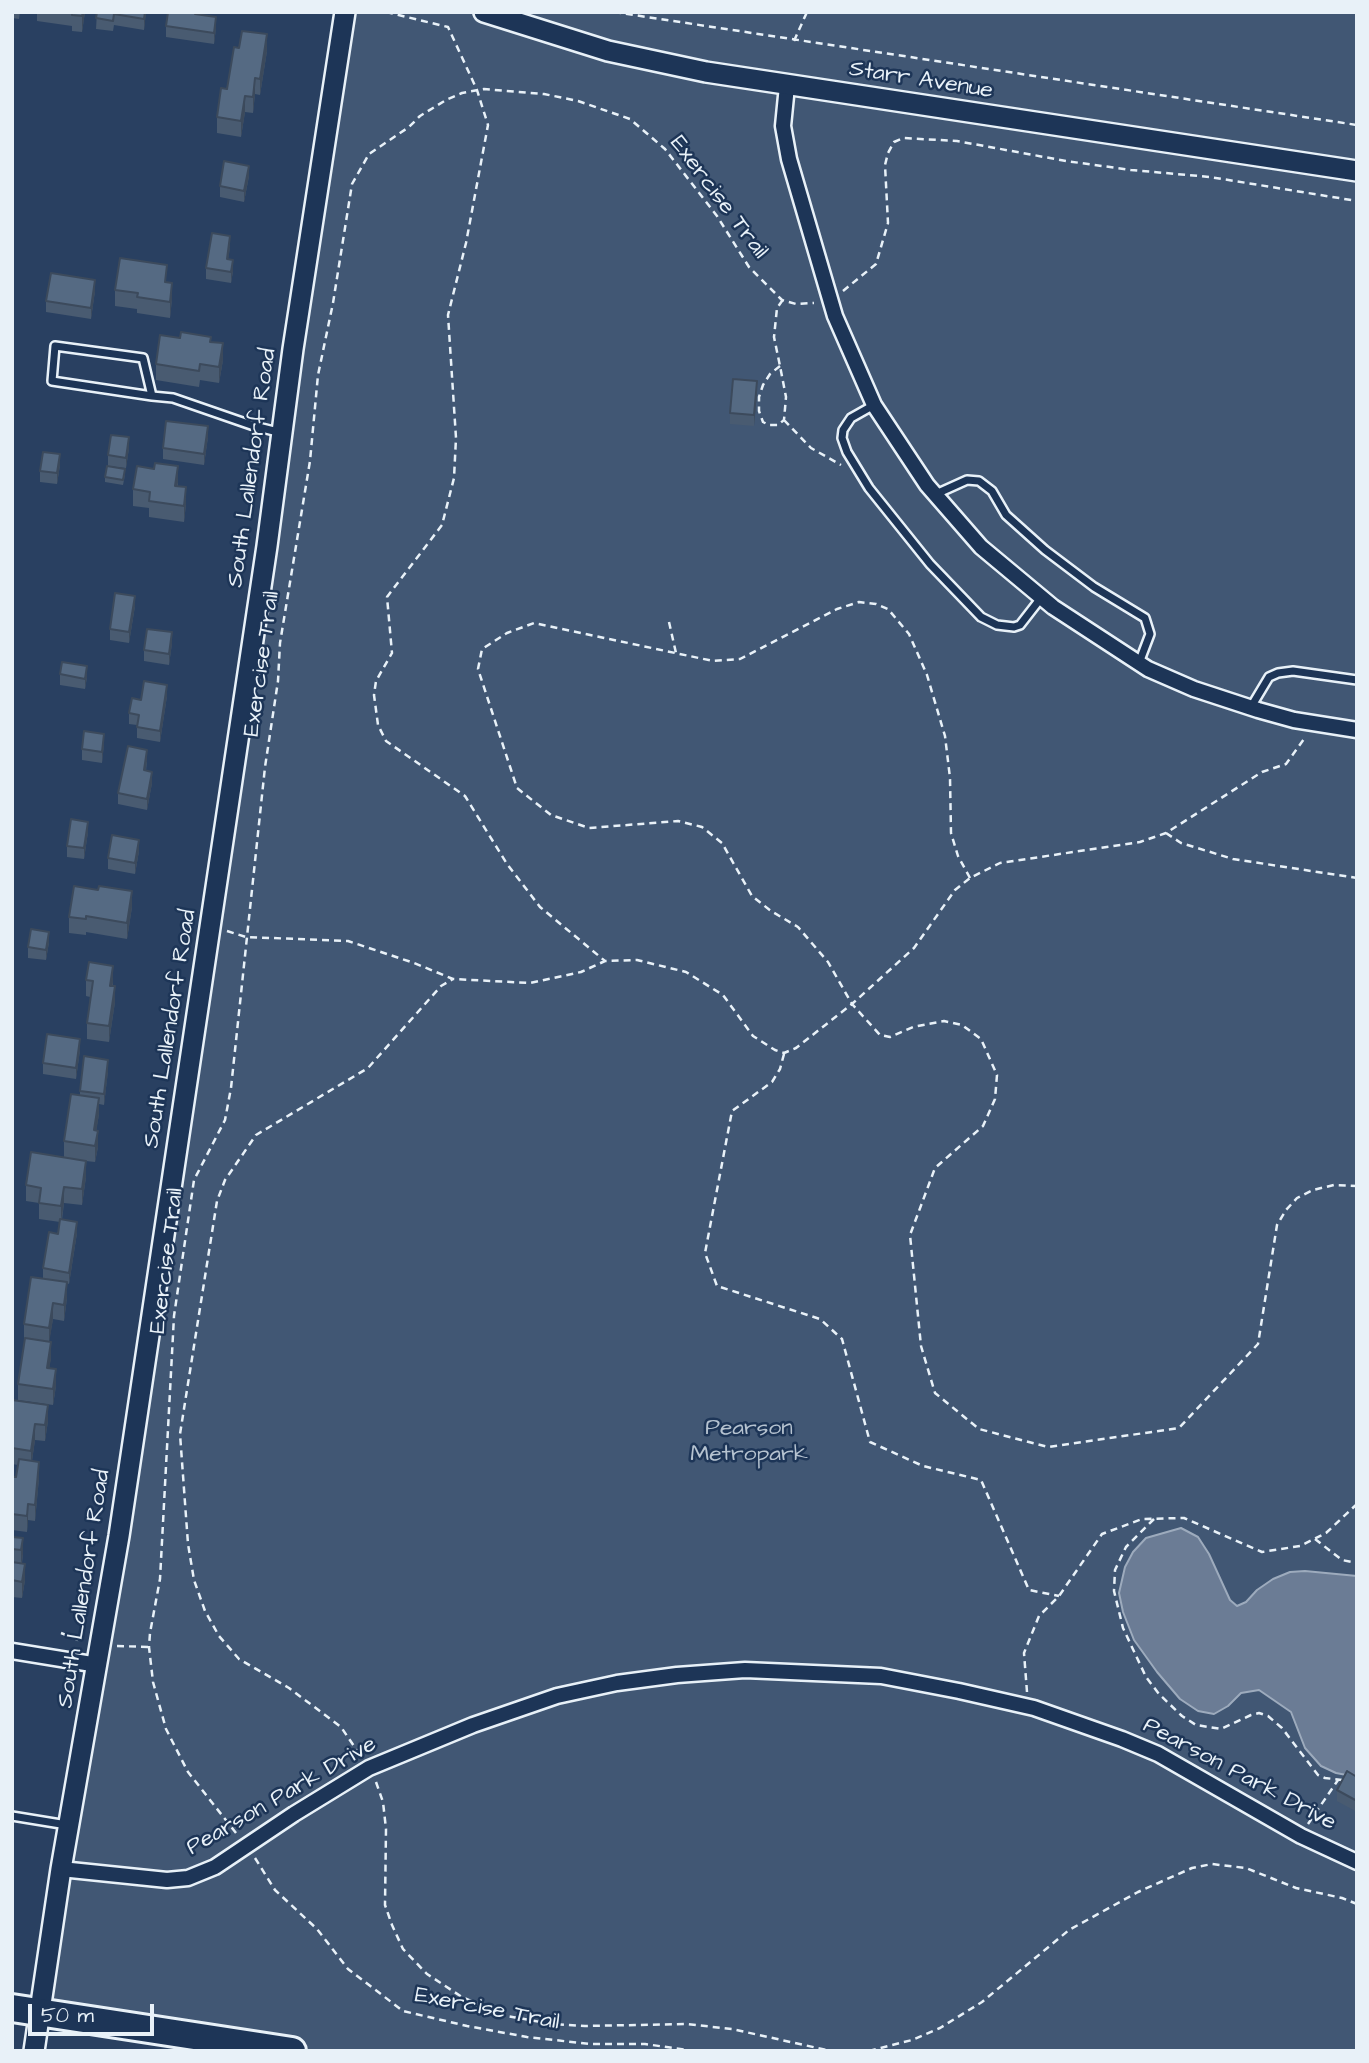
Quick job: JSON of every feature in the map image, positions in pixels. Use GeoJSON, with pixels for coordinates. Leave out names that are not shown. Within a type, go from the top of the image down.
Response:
{"type":"FeatureCollection","features":[{"type":"Feature","properties":{"kind":"highway"},"geometry":{"type":"LineString","coordinates":[[12,2008],[292,2051]]}},
{"type":"Feature","properties":{"kind":"street","name":"South Lallendorf Road"},"geometry":{"type":"LineString","coordinates":[[34,2051],[61,1869],[98,1665],[211,927],[345,12]]}},
{"type":"Feature","properties":{"kind":"street","name":"Starr Avenue"},"geometry":{"type":"LineString","coordinates":[[484,12],[608,51],[706,72],[1357,171]]}},
{"type":"Feature","properties":{"kind":"street"},"geometry":{"type":"LineString","coordinates":[[787,86],[783,106],[785,137],[829,298],[874,405],[936,494],[981,547],[1041,598],[1139,663],[1194,689],[1251,707],[1311,723],[1357,730]]}},
{"type":"Feature","properties":{"kind":"street"},"geometry":{"type":"LineString","coordinates":[[12,1651],[98,1665]]}},
{"type":"Feature","properties":{"kind":"street","name":"Pearson Park Drive"},"geometry":{"type":"LineString","coordinates":[[61,1869],[167,1880],[188,1878],[215,1867],[369,1768],[472,1725],[557,1696],[617,1683],[745,1670],[881,1676],[1034,1708],[1158,1754],[1301,1836],[1357,1862]]}},
{"type":"Feature","properties":{"kind":"lane"},"geometry":{"type":"LineString","coordinates":[[152,396],[144,358],[55,346],[52,381],[152,396],[173,398],[228,418],[282,433]]}},
{"type":"Feature","properties":{"kind":"lane"},"geometry":{"type":"LineString","coordinates":[[874,405],[851,418],[843,430],[842,438],[847,452],[869,488],[930,564],[981,617],[998,625],[1014,627],[1029,617],[1041,598]]}},
{"type":"Feature","properties":{"kind":"lane"},"geometry":{"type":"LineString","coordinates":[[936,494],[967,480],[979,481],[992,491],[1006,514],[1045,550],[1094,587],[1145,618],[1150,634],[1139,663]]}},
{"type":"Feature","properties":{"kind":"lane"},"geometry":{"type":"LineString","coordinates":[[1251,707],[1269,677],[1278,673],[1293,671],[1357,680]]}},
{"type":"Feature","properties":{"kind":"lane"},"geometry":{"type":"LineString","coordinates":[[12,1816],[69,1826]]}},
{"type":"Feature","properties":{"kind":"path"},"geometry":{"type":"LineString","coordinates":[[386,12],[448,27],[477,90],[488,125],[466,243],[448,315],[456,438],[454,478],[442,525],[387,597],[392,653],[376,681],[374,695],[378,725],[386,741],[465,796],[507,864],[540,907],[605,961]]}},
{"type":"Feature","properties":{"kind":"path"},"geometry":{"type":"LineString","coordinates":[[614,12],[1357,125]]}},
{"type":"Feature","properties":{"kind":"path"},"geometry":{"type":"LineString","coordinates":[[794,41],[807,12]]}},
{"type":"Feature","properties":{"kind":"path","name":"Exercise Trail"},"geometry":{"type":"LineString","coordinates":[[694,2051],[645,2044],[590,2043],[527,2037],[403,2011],[348,1969],[317,1929],[275,1890],[247,1847],[188,1772],[166,1729],[153,1682],[149,1647],[160,1580],[174,1316],[194,1180],[225,1120],[231,1088],[265,767],[278,681],[280,643],[310,461],[318,375],[333,303],[352,184],[369,154],[446,100],[477,90],[578,101],[630,119],[665,149],[717,216],[750,267],[782,300]]}},
{"type":"Feature","properties":{"kind":"path"},"geometry":{"type":"LineString","coordinates":[[780,366],[770,374],[763,385],[759,411],[763,422],[769,425],[778,425],[784,420],[786,397],[774,330],[778,308],[782,300],[796,304],[829,298],[849,287],[876,264],[888,223],[888,153],[894,142],[903,138],[957,141],[1066,161],[1210,177],[1357,201]]}},
{"type":"Feature","properties":{"kind":"path"},"geometry":{"type":"LineString","coordinates":[[784,420],[811,449],[832,462],[858,470]]}},
{"type":"Feature","properties":{"kind":"path"},"geometry":{"type":"LineString","coordinates":[[970,878],[958,856],[951,833],[950,778],[945,736],[927,676],[909,634],[888,609],[859,602],[837,610],[740,659],[713,661],[534,623],[507,633],[482,649],[478,669],[517,788],[551,815],[589,828],[678,821],[702,827],[722,843],[752,896],[798,927],[828,962],[852,1004],[880,1035],[890,1037],[929,1022],[944,1021],[962,1025],[981,1039],[997,1075],[995,1099],[983,1126],[935,1168],[910,1235],[921,1346],[935,1393],[979,1429],[1048,1447],[1179,1428],[1258,1344],[1277,1224],[1286,1210],[1297,1198],[1314,1190],[1334,1185],[1357,1186]]}},
{"type":"Feature","properties":{"kind":"path"},"geometry":{"type":"LineString","coordinates":[[669,622],[676,653]]}},
{"type":"Feature","properties":{"kind":"path"},"geometry":{"type":"LineString","coordinates":[[211,927],[246,937],[348,941],[453,979],[530,983],[581,972],[605,961],[637,960],[686,972],[723,995],[753,1036],[784,1053],[796,1048],[852,1004],[914,948],[955,890],[970,878],[1000,863],[1140,842],[1166,833],[1262,772],[1286,764],[1308,733],[1311,723]]}},
{"type":"Feature","properties":{"kind":"path"},"geometry":{"type":"LineString","coordinates":[[1166,833],[1181,843],[1233,859],[1357,878]]}},
{"type":"Feature","properties":{"kind":"path"},"geometry":{"type":"LineString","coordinates":[[453,979],[441,986],[368,1068],[256,1135],[225,1180],[217,1201],[180,1434],[188,1544],[194,1580],[205,1611],[219,1636],[239,1658],[289,1688],[341,1727],[369,1768],[383,1802],[386,1829],[385,1905],[403,1949],[427,1974],[462,1997],[507,2016],[552,2024],[585,2026],[686,2024],[732,2029],[831,2051]]}},
{"type":"Feature","properties":{"kind":"path"},"geometry":{"type":"LineString","coordinates":[[784,1053],[780,1069],[772,1082],[732,1111],[705,1253],[718,1286],[820,1319],[828,1325],[842,1339],[870,1442],[923,1466],[981,1480],[1028,1590],[1059,1596]]}},
{"type":"Feature","properties":{"kind":"path"},"geometry":{"type":"LineString","coordinates":[[1034,1708],[1027,1691],[1024,1653],[1039,1616],[1059,1596],[1102,1534],[1142,1520],[1184,1518],[1262,1552],[1300,1546],[1326,1533],[1357,1504]]}},
{"type":"Feature","properties":{"kind":"path"},"geometry":{"type":"LineString","coordinates":[[1154,1519],[1126,1547],[1115,1570],[1114,1591],[1123,1628],[1146,1677],[1158,1694],[1196,1725],[1221,1729],[1251,1715],[1259,1713],[1268,1716],[1282,1728],[1318,1774],[1325,1778],[1353,1782]]}},
{"type":"Feature","properties":{"kind":"path"},"geometry":{"type":"LineString","coordinates":[[1315,1538],[1342,1560],[1357,1563]]}},
{"type":"Feature","properties":{"kind":"path"},"geometry":{"type":"LineString","coordinates":[[1301,1836],[1338,1780]]}},
{"type":"Feature","properties":{"kind":"path"},"geometry":{"type":"LineString","coordinates":[[869,2051],[912,2040],[940,2028],[982,2003],[1069,1930],[1139,1892],[1192,1868],[1212,1864],[1246,1868],[1296,1888],[1357,1904]]}},
{"type":"Feature","properties":{"kind":"green space","name":"Pearson Metropark"},"geometry":{"type":"Polygon","coordinates":[[[345,12],[1357,12],[1357,2051],[292,2051],[39,2013],[345,12]]]}},
{"type":"Feature","properties":{"kind":"shaded area"},"geometry":{"type":"Polygon","coordinates":[[[1181,1528],[1198,1537],[1209,1554],[1230,1600],[1237,1606],[1246,1602],[1273,1579],[1290,1572],[1357,1576],[1357,1777],[1336,1773],[1321,1766],[1305,1748],[1291,1712],[1259,1690],[1241,1693],[1228,1706],[1214,1714],[1198,1711],[1180,1699],[1134,1640],[1119,1593],[1125,1567],[1133,1552],[1146,1538],[1181,1528]]]}},
{"type":"Feature","properties":{"kind":"building"},"geometry":{"type":"Polygon","coordinates":[[[72,12],[83,12],[82,16],[72,15],[72,12]]]}},
{"type":"Feature","properties":{"kind":"building"},"geometry":{"type":"Polygon","coordinates":[[[97,12],[145,12],[144,19],[114,14],[113,21],[96,18],[97,12]]]}},
{"type":"Feature","properties":{"kind":"building"},"geometry":{"type":"Polygon","coordinates":[[[168,12],[195,12],[216,17],[214,33],[166,26],[168,12]]]}},
{"type":"Feature","properties":{"kind":"building"},"geometry":{"type":"Polygon","coordinates":[[[242,31],[267,34],[260,79],[255,78],[253,97],[245,96],[241,121],[217,117],[221,88],[227,89],[234,47],[239,48],[242,31]]]}},
{"type":"Feature","properties":{"kind":"building"},"geometry":{"type":"Polygon","coordinates":[[[224,161],[249,166],[244,191],[220,186],[224,161]]]}},
{"type":"Feature","properties":{"kind":"building"},"geometry":{"type":"Polygon","coordinates":[[[212,233],[230,236],[227,259],[233,260],[231,272],[206,268],[212,233]]]}},
{"type":"Feature","properties":{"kind":"building"},"geometry":{"type":"Polygon","coordinates":[[[120,258],[167,265],[165,282],[172,283],[170,302],[137,297],[138,293],[115,290],[120,258]]]}},
{"type":"Feature","properties":{"kind":"building"},"geometry":{"type":"Polygon","coordinates":[[[51,273],[95,280],[91,308],[46,301],[51,273]]]}},
{"type":"Feature","properties":{"kind":"building"},"geometry":{"type":"Polygon","coordinates":[[[181,332],[211,337],[210,342],[223,343],[219,367],[200,364],[199,371],[156,364],[160,335],[180,338],[181,332]]]}},
{"type":"Feature","properties":{"kind":"building"},"geometry":{"type":"Polygon","coordinates":[[[733,379],[757,381],[754,415],[730,413],[733,379]]]}},
{"type":"Feature","properties":{"kind":"building"},"geometry":{"type":"Polygon","coordinates":[[[166,421],[208,426],[204,454],[163,448],[166,421]]]}},
{"type":"Feature","properties":{"kind":"building"},"geometry":{"type":"Polygon","coordinates":[[[111,435],[129,437],[126,458],[108,455],[111,435]]]}},
{"type":"Feature","properties":{"kind":"building"},"geometry":{"type":"Polygon","coordinates":[[[43,452],[60,454],[57,473],[40,471],[43,452]]]}},
{"type":"Feature","properties":{"kind":"building"},"geometry":{"type":"Polygon","coordinates":[[[155,463],[178,466],[175,486],[186,487],[184,506],[149,501],[150,492],[133,489],[137,466],[154,469],[155,463]]]}},
{"type":"Feature","properties":{"kind":"building"},"geometry":{"type":"Polygon","coordinates":[[[107,466],[125,469],[123,480],[105,477],[107,466]]]}},
{"type":"Feature","properties":{"kind":"building"},"geometry":{"type":"Polygon","coordinates":[[[115,593],[135,596],[129,632],[110,629],[115,593]]]}},
{"type":"Feature","properties":{"kind":"building"},"geometry":{"type":"Polygon","coordinates":[[[147,629],[172,632],[169,654],[144,650],[147,629]]]}},
{"type":"Feature","properties":{"kind":"building"},"geometry":{"type":"Polygon","coordinates":[[[62,662],[87,666],[85,679],[60,674],[62,662]]]}},
{"type":"Feature","properties":{"kind":"building"},"geometry":{"type":"Polygon","coordinates":[[[144,681],[167,685],[160,731],[137,727],[139,715],[129,713],[132,698],[141,700],[144,681]]]}},
{"type":"Feature","properties":{"kind":"building"},"geometry":{"type":"Polygon","coordinates":[[[84,731],[104,734],[102,752],[82,749],[84,731]]]}},
{"type":"Feature","properties":{"kind":"building"},"geometry":{"type":"Polygon","coordinates":[[[128,746],[147,750],[144,770],[152,772],[147,799],[118,793],[128,746]]]}},
{"type":"Feature","properties":{"kind":"building"},"geometry":{"type":"Polygon","coordinates":[[[71,819],[88,822],[84,848],[67,846],[71,819]]]}},
{"type":"Feature","properties":{"kind":"building"},"geometry":{"type":"Polygon","coordinates":[[[112,835],[139,840],[135,863],[108,858],[112,835]]]}},
{"type":"Feature","properties":{"kind":"building"},"geometry":{"type":"Polygon","coordinates":[[[74,886],[98,890],[99,886],[132,891],[127,923],[86,916],[86,919],[69,917],[74,886]]]}},
{"type":"Feature","properties":{"kind":"building"},"geometry":{"type":"Polygon","coordinates":[[[31,929],[49,932],[46,950],[28,947],[31,929]]]}},
{"type":"Feature","properties":{"kind":"building"},"geometry":{"type":"Polygon","coordinates":[[[89,962],[113,966],[110,986],[115,986],[109,1026],[87,1023],[93,981],[86,980],[89,962]]]}},
{"type":"Feature","properties":{"kind":"building"},"geometry":{"type":"Polygon","coordinates":[[[47,1034],[80,1039],[76,1068],[43,1063],[47,1034]]]}},
{"type":"Feature","properties":{"kind":"building"},"geometry":{"type":"Polygon","coordinates":[[[84,1056],[108,1060],[104,1094],[80,1091],[84,1056]]]}},
{"type":"Feature","properties":{"kind":"building"},"geometry":{"type":"Polygon","coordinates":[[[71,1094],[99,1098],[94,1130],[98,1131],[95,1146],[64,1141],[71,1094]]]}},
{"type":"Feature","properties":{"kind":"building"},"geometry":{"type":"Polygon","coordinates":[[[31,1152],[86,1161],[82,1189],[64,1187],[61,1206],[39,1203],[41,1188],[26,1185],[31,1152]]]}},
{"type":"Feature","properties":{"kind":"building"},"geometry":{"type":"Polygon","coordinates":[[[60,1219],[77,1222],[69,1273],[43,1268],[49,1232],[58,1234],[60,1219]]]}},
{"type":"Feature","properties":{"kind":"building"},"geometry":{"type":"Polygon","coordinates":[[[31,1277],[67,1282],[64,1305],[53,1303],[49,1328],[24,1324],[31,1277]]]}},
{"type":"Feature","properties":{"kind":"building"},"geometry":{"type":"Polygon","coordinates":[[[25,1338],[51,1342],[47,1368],[56,1369],[53,1389],[18,1384],[25,1338]]]}},
{"type":"Feature","properties":{"kind":"building"},"geometry":{"type":"Polygon","coordinates":[[[12,1400],[48,1405],[45,1425],[35,1424],[31,1451],[12,1448],[12,1400]]]}},
{"type":"Feature","properties":{"kind":"building"},"geometry":{"type":"Polygon","coordinates":[[[19,1459],[39,1462],[35,1505],[28,1504],[27,1516],[12,1514],[12,1477],[16,1477],[19,1459]]]}},
{"type":"Feature","properties":{"kind":"building"},"geometry":{"type":"Polygon","coordinates":[[[12,1537],[23,1538],[21,1550],[12,1549],[12,1537]]]}},
{"type":"Feature","properties":{"kind":"building"},"geometry":{"type":"Polygon","coordinates":[[[12,1562],[25,1564],[22,1582],[12,1580],[12,1562]]]}},
{"type":"Feature","properties":{"kind":"building"},"geometry":{"type":"Polygon","coordinates":[[[1347,1771],[1357,1777],[1357,1801],[1337,1790],[1347,1771]]]}}]}
